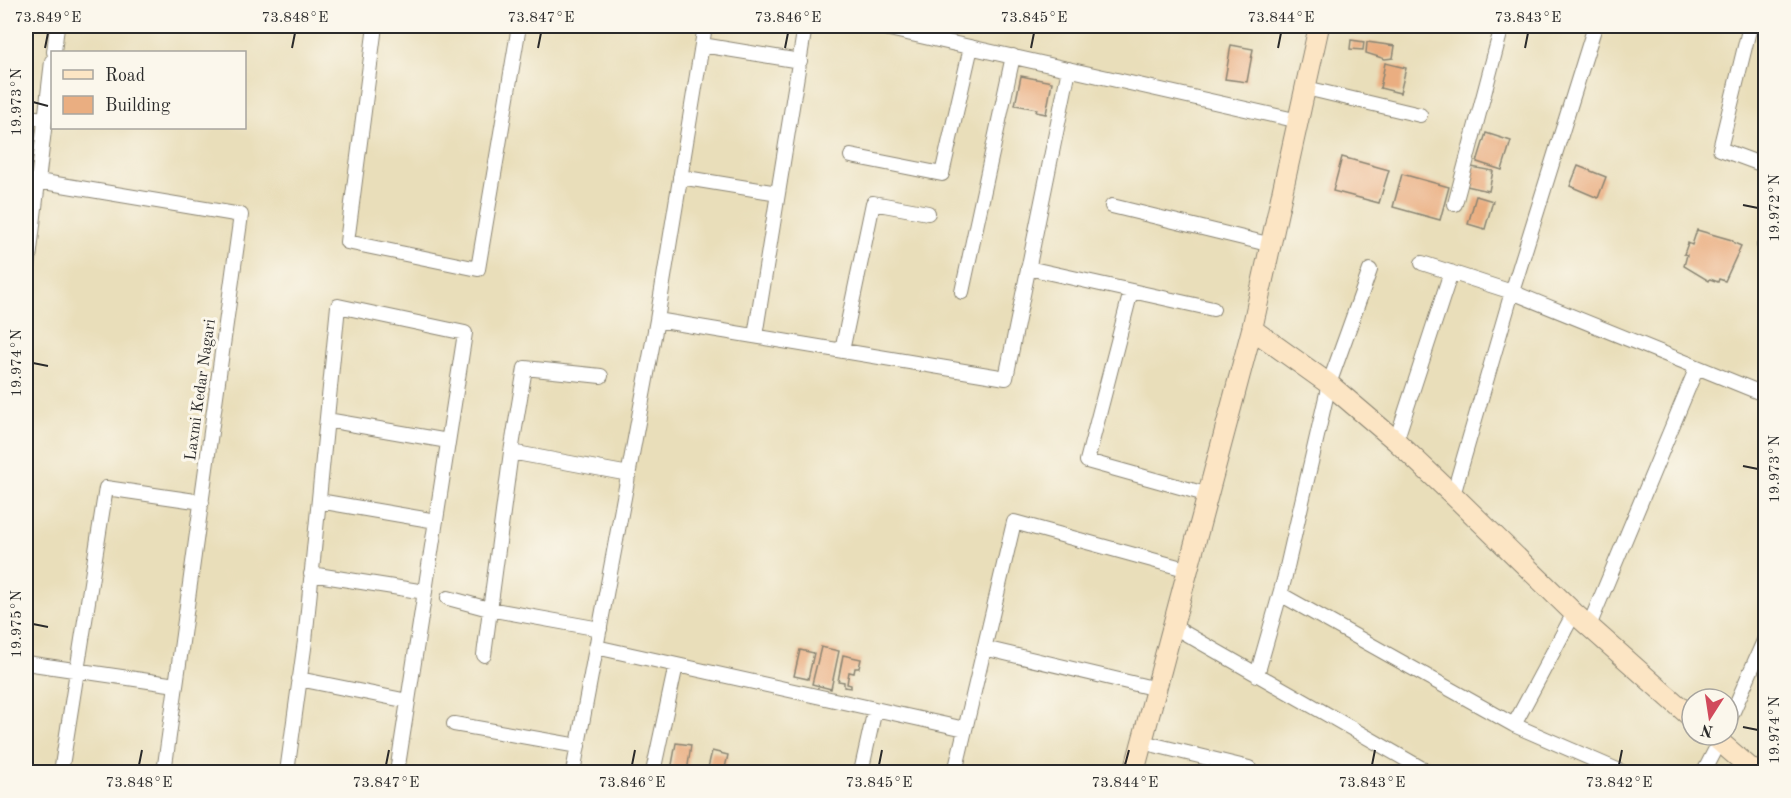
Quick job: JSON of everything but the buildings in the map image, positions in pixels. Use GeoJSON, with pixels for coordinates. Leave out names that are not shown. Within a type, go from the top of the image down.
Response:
{"type":"FeatureCollection","features":[{"type":"Feature","properties":{"kind":"street"},"geometry":{"type":"LineString","coordinates":[[54,51],[57,26]]}},
{"type":"Feature","properties":{"kind":"street"},"geometry":{"type":"LineString","coordinates":[[375,26],[347,242],[478,269],[519,26]]}},
{"type":"Feature","properties":{"kind":"street"},"geometry":{"type":"LineString","coordinates":[[573,772],[657,320],[705,26]]}},
{"type":"Feature","properties":{"kind":"street"},"geometry":{"type":"LineString","coordinates":[[755,336],[806,26]]}},
{"type":"Feature","properties":{"kind":"street"},"geometry":{"type":"LineString","coordinates":[[876,26],[1299,121]]}},
{"type":"Feature","properties":{"kind":"street"},"geometry":{"type":"LineString","coordinates":[[1134,772],[1252,329],[1319,26]]}},
{"type":"Feature","properties":{"kind":"street"},"geometry":{"type":"LineString","coordinates":[[1455,204],[1502,26]]}},
{"type":"Feature","properties":{"kind":"street"},"geometry":{"type":"LineString","coordinates":[[1454,495],[1512,292],[1595,26]]}},
{"type":"Feature","properties":{"kind":"street"},"geometry":{"type":"LineString","coordinates":[[1750,26],[1720,149],[1766,166]]}},
{"type":"Feature","properties":{"kind":"street"},"geometry":{"type":"LineString","coordinates":[[702,45],[800,61]]}},
{"type":"Feature","properties":{"kind":"street"},"geometry":{"type":"LineString","coordinates":[[851,156],[942,174],[971,47]]}},
{"type":"Feature","properties":{"kind":"street"},"geometry":{"type":"LineString","coordinates":[[962,292],[1013,56]]}},
{"type":"Feature","properties":{"kind":"street"},"geometry":{"type":"LineString","coordinates":[[26,285],[51,69]]}},
{"type":"Feature","properties":{"kind":"street"},"geometry":{"type":"LineString","coordinates":[[657,320],[1006,378],[1069,69]]}},
{"type":"Feature","properties":{"kind":"street"},"geometry":{"type":"LineString","coordinates":[[1306,88],[1420,115]]}},
{"type":"Feature","properties":{"kind":"street"},"geometry":{"type":"LineString","coordinates":[[26,117],[45,119]]}},
{"type":"Feature","properties":{"kind":"street"},"geometry":{"type":"LineString","coordinates":[[680,177],[778,193]]}},
{"type":"Feature","properties":{"kind":"street","name":"Laxmi Kedar Nagari"},"geometry":{"type":"LineString","coordinates":[[38,181],[241,215],[164,772]]}},
{"type":"Feature","properties":{"kind":"street"},"geometry":{"type":"LineString","coordinates":[[842,351],[873,203],[928,213]]}},
{"type":"Feature","properties":{"kind":"street"},"geometry":{"type":"LineString","coordinates":[[1112,206],[1272,245]]}},
{"type":"Feature","properties":{"kind":"street"},"geometry":{"type":"LineString","coordinates":[[1422,263],[1512,292],[1766,395]]}},
{"type":"Feature","properties":{"kind":"street"},"geometry":{"type":"LineString","coordinates":[[1028,268],[1213,309]]}},
{"type":"Feature","properties":{"kind":"street"},"geometry":{"type":"LineString","coordinates":[[1257,675],[1280,594],[1329,384],[1370,270]]}},
{"type":"Feature","properties":{"kind":"street"},"geometry":{"type":"LineString","coordinates":[[1396,441],[1451,272]]}},
{"type":"Feature","properties":{"kind":"street"},"geometry":{"type":"LineString","coordinates":[[1131,291],[1087,461],[1209,495]]}},
{"type":"Feature","properties":{"kind":"street"},"geometry":{"type":"LineString","coordinates":[[287,772],[311,574],[339,306],[465,333],[397,772]]}},
{"type":"Feature","properties":{"kind":"street"},"geometry":{"type":"LineString","coordinates":[[1252,329],[1329,384],[1396,441],[1574,613],[1680,707]]}},
{"type":"Feature","properties":{"kind":"street"},"geometry":{"type":"LineString","coordinates":[[1589,627],[1697,367]]}},
{"type":"Feature","properties":{"kind":"street"},"geometry":{"type":"LineString","coordinates":[[484,655],[511,452],[525,368],[601,375]]}},
{"type":"Feature","properties":{"kind":"street"},"geometry":{"type":"LineString","coordinates":[[327,420],[448,441]]}},
{"type":"Feature","properties":{"kind":"street"},"geometry":{"type":"LineString","coordinates":[[511,452],[628,474]]}},
{"type":"Feature","properties":{"kind":"street"},"geometry":{"type":"LineString","coordinates":[[61,772],[105,488],[202,502]]}},
{"type":"Feature","properties":{"kind":"street"},"geometry":{"type":"LineString","coordinates":[[319,501],[436,522]]}},
{"type":"Feature","properties":{"kind":"street"},"geometry":{"type":"LineString","coordinates":[[955,772],[1014,522],[1189,570]]}},
{"type":"Feature","properties":{"kind":"street"},"geometry":{"type":"LineString","coordinates":[[311,574],[425,592]]}},
{"type":"Feature","properties":{"kind":"street"},"geometry":{"type":"LineString","coordinates":[[1280,594],[1514,725],[1622,772]]}},
{"type":"Feature","properties":{"kind":"street"},"geometry":{"type":"LineString","coordinates":[[448,598],[489,609],[600,629]]}},
{"type":"Feature","properties":{"kind":"street"},"geometry":{"type":"LineString","coordinates":[[1514,725],[1574,613]]}},
{"type":"Feature","properties":{"kind":"street"},"geometry":{"type":"LineString","coordinates":[[1174,627],[1428,772]]}},
{"type":"Feature","properties":{"kind":"street"},"geometry":{"type":"LineString","coordinates":[[1740,696],[1766,636]]}},
{"type":"Feature","properties":{"kind":"street"},"geometry":{"type":"LineString","coordinates":[[596,647],[965,729]]}},
{"type":"Feature","properties":{"kind":"street"},"geometry":{"type":"LineString","coordinates":[[984,648],[1157,689]]}},
{"type":"Feature","properties":{"kind":"street"},"geometry":{"type":"LineString","coordinates":[[26,663],[176,685]]}},
{"type":"Feature","properties":{"kind":"street"},"geometry":{"type":"LineString","coordinates":[[657,772],[676,665]]}},
{"type":"Feature","properties":{"kind":"street"},"geometry":{"type":"LineString","coordinates":[[299,679],[408,701]]}},
{"type":"Feature","properties":{"kind":"street"},"geometry":{"type":"LineString","coordinates":[[861,772],[876,709]]}},
{"type":"Feature","properties":{"kind":"street"},"geometry":{"type":"LineString","coordinates":[[454,724],[578,746]]}},
{"type":"Feature","properties":{"kind":"street"},"geometry":{"type":"LineString","coordinates":[[1142,742],[1251,771]]}},
{"type":"Feature","properties":{"kind":"street"},"geometry":{"type":"LineString","coordinates":[[1704,772],[1714,747]]}},
{"type":"Feature","properties":{"kind":"street"},"geometry":{"type":"LineString","coordinates":[[1729,747],[1755,772]]}}]}
